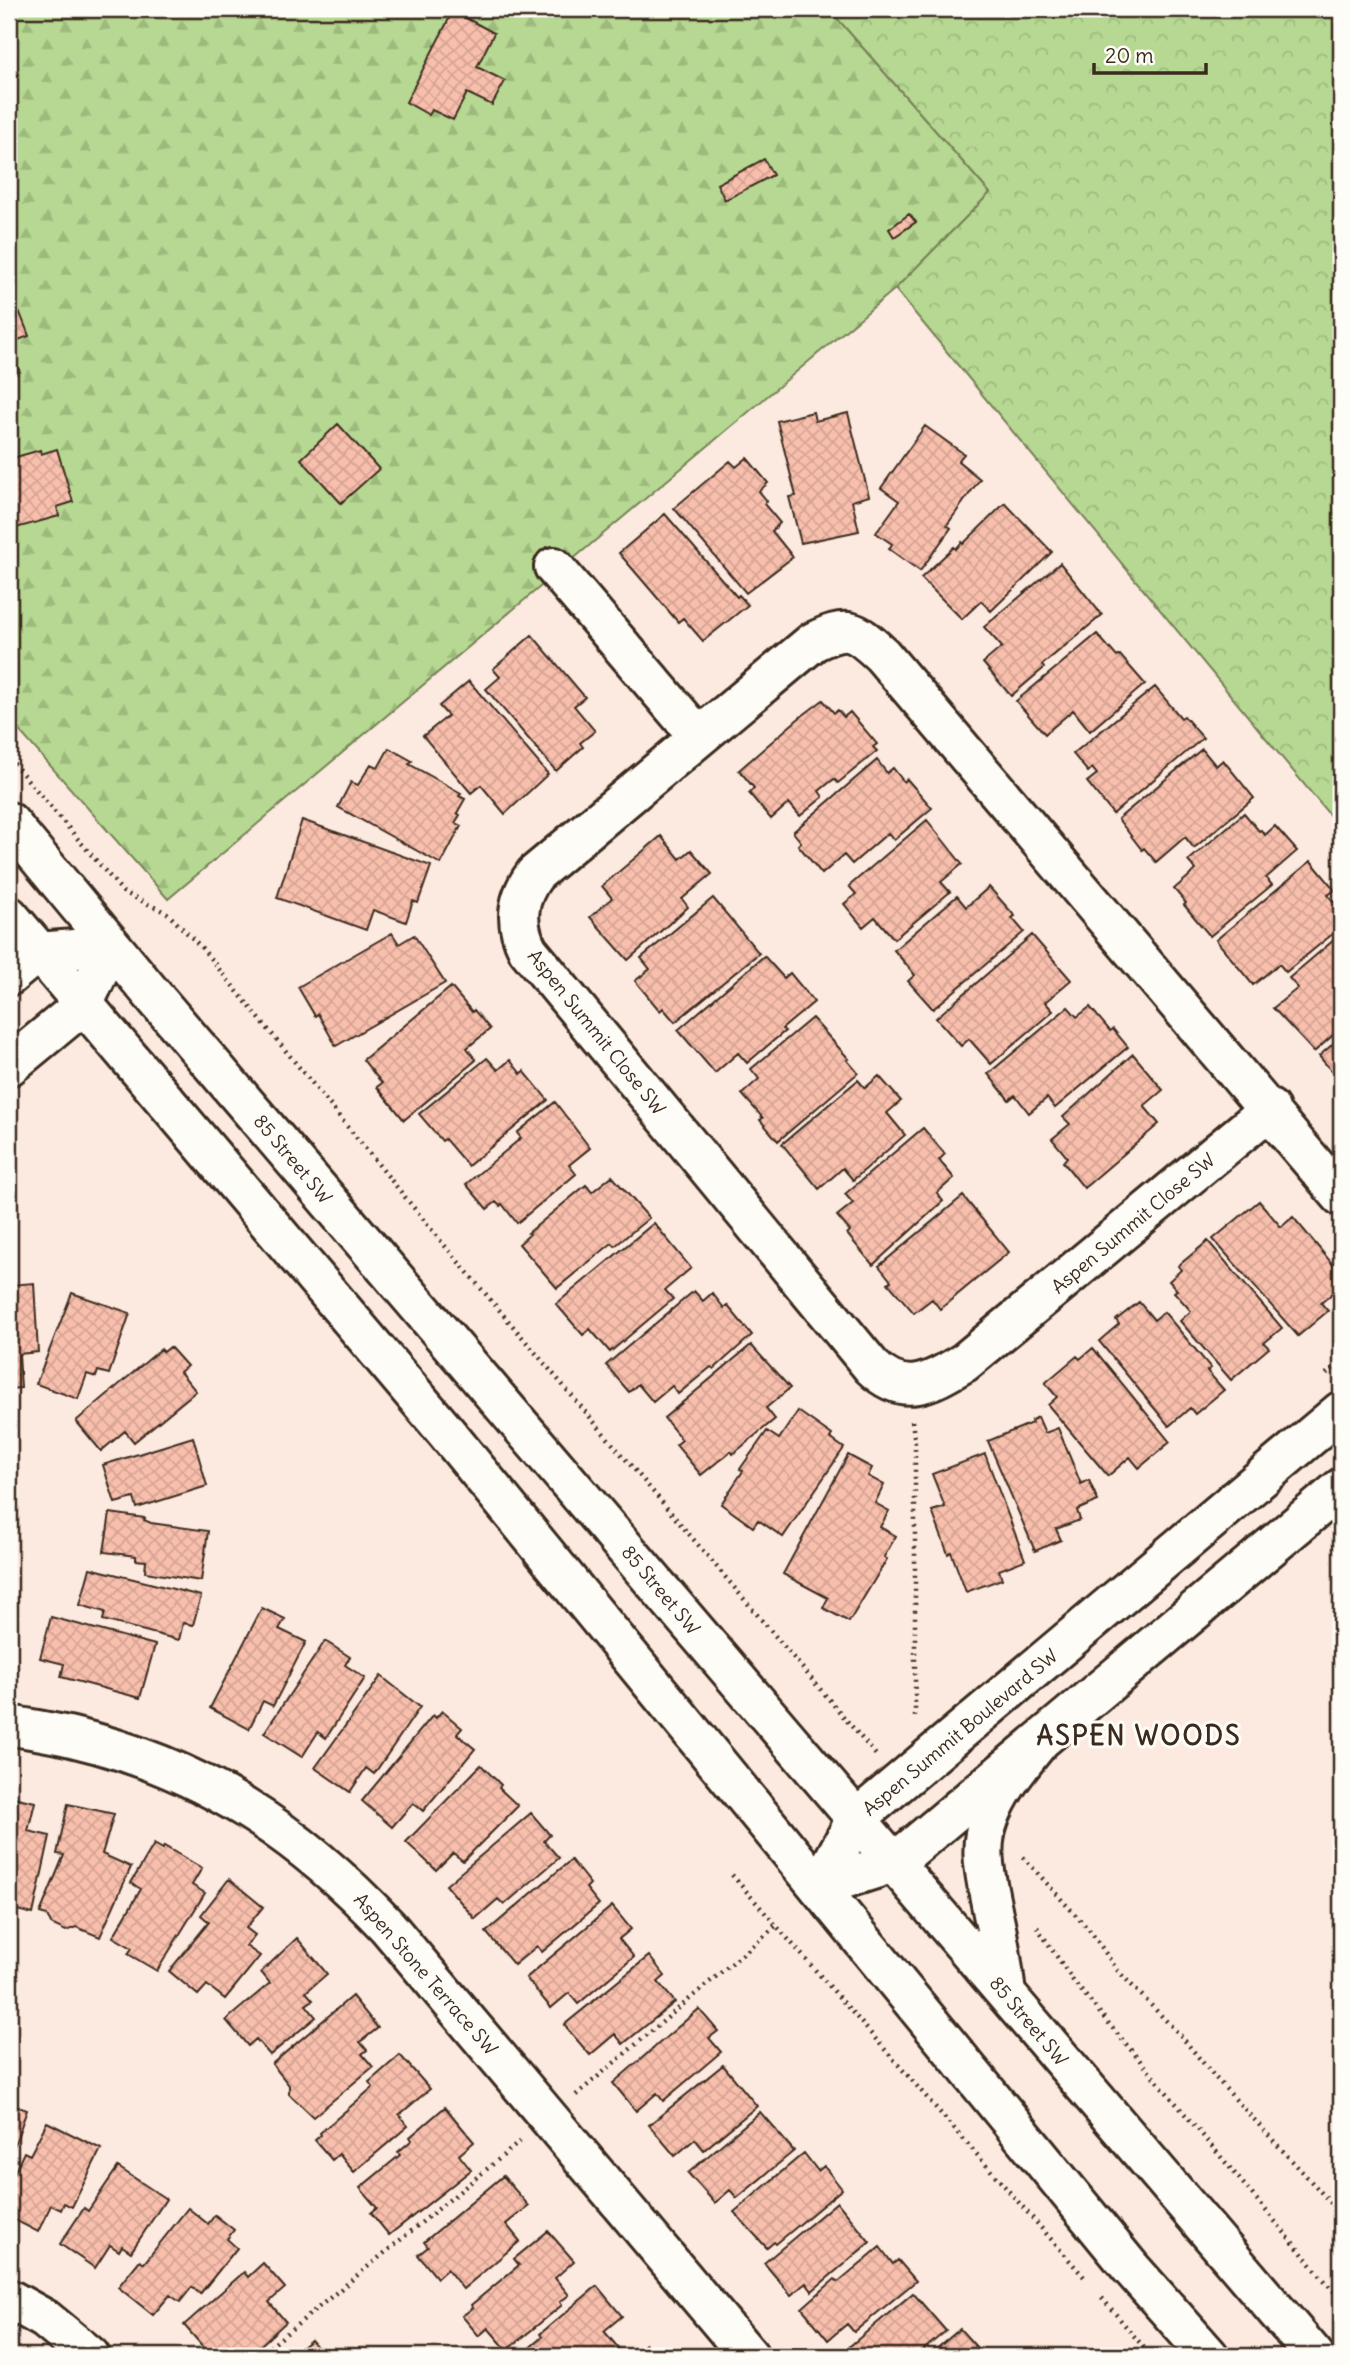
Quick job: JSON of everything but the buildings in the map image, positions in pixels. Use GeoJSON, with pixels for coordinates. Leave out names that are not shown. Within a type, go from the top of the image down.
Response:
{"type":"FeatureCollection","features":[{"type":"Feature","properties":{"kind":"street"},"geometry":{"type":"LineString","coordinates":[[554,567],[698,736]]}},
{"type":"Feature","properties":{"kind":"street","name":"Aspen Summit Close SW"},"geometry":{"type":"LineString","coordinates":[[1270,1109],[965,1362],[933,1381],[908,1385],[886,1380],[872,1367],[537,960],[522,938],[519,926],[521,899],[536,874],[813,642],[834,632],[850,632],[864,638],[882,655],[1270,1109],[1341,1196]]}},
{"type":"Feature","properties":{"kind":"street","name":"85 Street SW"},"geometry":{"type":"LineString","coordinates":[[9,822],[111,946],[1315,2356]]}},
{"type":"Feature","properties":{"kind":"street"},"geometry":{"type":"LineString","coordinates":[[9,916],[446,1432],[1130,2267],[1209,2356]]}},
{"type":"Feature","properties":{"kind":"street"},"geometry":{"type":"LineString","coordinates":[[9,976],[38,952],[111,946]]}},
{"type":"Feature","properties":{"kind":"street"},"geometry":{"type":"LineString","coordinates":[[9,1066],[83,1005],[111,946]]}},
{"type":"Feature","properties":{"kind":"street","name":"Aspen Summit Boulevard SW"},"geometry":{"type":"LineString","coordinates":[[819,1887],[856,1819],[1341,1411]]}},
{"type":"Feature","properties":{"kind":"street"},"geometry":{"type":"LineString","coordinates":[[819,1887],[894,1863],[1341,1488]]}},
{"type":"Feature","properties":{"kind":"street","name":"Aspen Stone Terrace SW"},"geometry":{"type":"LineString","coordinates":[[9,1725],[73,1737],[138,1757],[183,1775],[227,1796],[270,1822],[309,1851],[369,1907],[749,2356]]}},
{"type":"Feature","properties":{"kind":"street"},"geometry":{"type":"LineString","coordinates":[[1006,1994],[983,1864],[983,1845],[989,1819],[1002,1791],[1039,1742]]}},
{"type":"Feature","properties":{"kind":"street"},"geometry":{"type":"LineString","coordinates":[[9,2299],[45,2319],[90,2356]]}},
{"type":"Feature","properties":{"kind":"path"},"geometry":{"type":"LineString","coordinates":[[9,758],[123,892],[167,913],[201,947],[440,1240],[875,1752],[898,1785]]}},
{"type":"Feature","properties":{"kind":"path"},"geometry":{"type":"LineString","coordinates":[[908,1385],[915,1444],[915,1721]]}},
{"type":"Feature","properties":{"kind":"path"},"geometry":{"type":"LineString","coordinates":[[1022,1857],[1091,1932],[1118,1971],[1181,2036],[1214,2076],[1341,2214]]}},
{"type":"Feature","properties":{"kind":"path"},"geometry":{"type":"LineString","coordinates":[[732,1875],[1090,2283]]}},
{"type":"Feature","properties":{"kind":"path"},"geometry":{"type":"LineString","coordinates":[[1035,1923],[1074,1982],[1341,2300]]}},
{"type":"Feature","properties":{"kind":"path"},"geometry":{"type":"LineString","coordinates":[[259,2356],[549,2118],[776,1926]]}},
{"type":"Feature","properties":{"kind":"path"},"geometry":{"type":"LineString","coordinates":[[1098,2293],[1151,2356]]}},
{"type":"Feature","properties":{"kind":"green space"},"geometry":{"type":"Polygon","coordinates":[[[9,9],[829,9],[990,193],[895,289],[168,899],[9,719],[9,9]]]}},
{"type":"Feature","properties":{"kind":"green space"},"geometry":{"type":"Polygon","coordinates":[[[829,9],[1341,9],[1341,829],[895,289],[990,193],[829,9]]]}},
{"type":"Feature","properties":{"kind":"district","name":"ASPEN WOODS"},"geometry":{"type":"Point","coordinates":[1139,1736]}}]}
